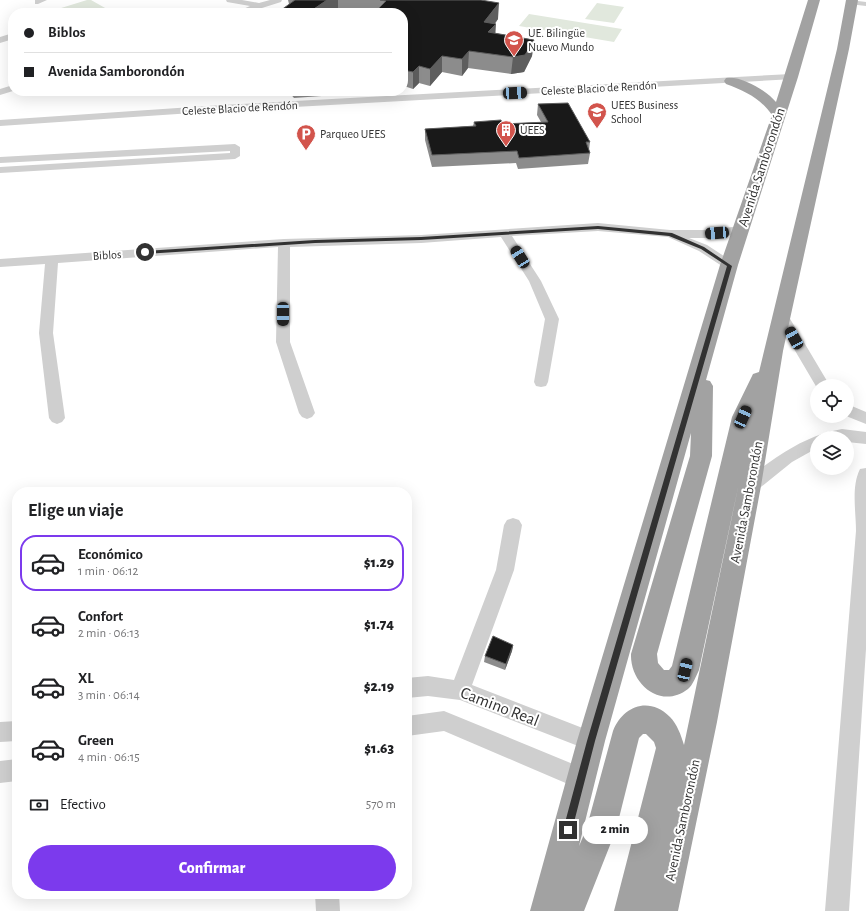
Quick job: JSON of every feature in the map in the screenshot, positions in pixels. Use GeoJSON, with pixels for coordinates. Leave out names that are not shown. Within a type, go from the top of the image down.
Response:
{"type":"FeatureCollection","features":[{"type":"Feature","properties":{"kind":"highway","name":"Avenida Samborondón"},"geometry":{"type":"LineString","coordinates":[[546,911],[591,741],[729,266],[791,77],[814,0]]}},
{"type":"Feature","properties":{"kind":"highway","name":"Avenida Samborondón"},"geometry":{"type":"LineString","coordinates":[[662,911],[703,722],[750,486],[780,315],[847,28],[849,1]]}},
{"type":"Feature","properties":{"kind":"highway"},"geometry":{"type":"LineString","coordinates":[[731,81],[752,88],[765,97],[778,114]]}},
{"type":"Feature","properties":{"kind":"highway"},"geometry":{"type":"LineString","coordinates":[[705,350],[700,456],[644,654],[645,667],[652,678],[662,683],[672,683],[680,679],[685,670],[743,417],[773,351]]}},
{"type":"Feature","properties":{"kind":"highway"},"geometry":{"type":"LineString","coordinates":[[568,911],[601,830],[627,731],[631,724],[638,720],[648,720],[657,724],[664,731],[669,739],[670,748],[630,911]]}},
{"type":"Feature","properties":{"kind":"street"},"geometry":{"type":"LineString","coordinates":[[230,0],[260,6]]}},
{"type":"Feature","properties":{"kind":"street"},"geometry":{"type":"LineString","coordinates":[[254,8],[278,0]]}},
{"type":"Feature","properties":{"kind":"street"},"geometry":{"type":"LineString","coordinates":[[849,1],[866,4]]}},
{"type":"Feature","properties":{"kind":"street","name":"Celeste Blacio de Rendón"},"geometry":{"type":"LineString","coordinates":[[0,123],[215,109],[791,77]]}},
{"type":"Feature","properties":{"kind":"street"},"geometry":{"type":"LineString","coordinates":[[0,170],[16,164],[143,156],[235,147],[235,156],[143,156]]}},
{"type":"Feature","properties":{"kind":"street"},"geometry":{"type":"LineString","coordinates":[[0,160],[16,164]]}},
{"type":"Feature","properties":{"kind":"street","name":"Biblos"},"geometry":{"type":"LineString","coordinates":[[0,264],[284,243],[421,239],[598,227],[670,234],[708,234],[740,230]]}},
{"type":"Feature","properties":{"kind":"street"},"geometry":{"type":"LineString","coordinates":[[504,233],[535,281],[552,319],[542,382]]}},
{"type":"Feature","properties":{"kind":"street","name":"Biblos"},"geometry":{"type":"LineString","coordinates":[[670,234],[703,248],[729,266]]}},
{"type":"Feature","properties":{"kind":"street"},"geometry":{"type":"LineString","coordinates":[[284,243],[283,342],[307,413]]}},
{"type":"Feature","properties":{"kind":"street"},"geometry":{"type":"LineString","coordinates":[[52,259],[46,333],[57,418]]}},
{"type":"Feature","properties":{"kind":"street"},"geometry":{"type":"LineString","coordinates":[[780,315],[819,379]]}},
{"type":"Feature","properties":{"kind":"street"},"geometry":{"type":"LineString","coordinates":[[854,413],[866,418]]}},
{"type":"Feature","properties":{"kind":"street"},"geometry":{"type":"LineString","coordinates":[[854,436],[866,438]]}},
{"type":"Feature","properties":{"kind":"street"},"geometry":{"type":"LineString","coordinates":[[750,486],[786,458],[810,445]]}},
{"type":"Feature","properties":{"kind":"street"},"geometry":{"type":"LineString","coordinates":[[837,911],[865,531],[863,491],[866,474]]}},
{"type":"Feature","properties":{"kind":"street"},"geometry":{"type":"LineString","coordinates":[[460,690],[505,570],[513,525]]}},
{"type":"Feature","properties":{"kind":"street","name":"Camino Real"},"geometry":{"type":"LineString","coordinates":[[412,688],[428,686],[460,690],[591,741]]}},
{"type":"Feature","properties":{"kind":"street"},"geometry":{"type":"LineString","coordinates":[[412,725],[444,722],[582,779]]}},
{"type":"Feature","properties":{"kind":"street"},"geometry":{"type":"LineString","coordinates":[[0,732],[12,731]]}},
{"type":"Feature","properties":{"kind":"street"},"geometry":{"type":"LineString","coordinates":[[0,772],[12,771]]}},
{"type":"Feature","properties":{"kind":"street"},"geometry":{"type":"LineString","coordinates":[[327,899],[328,911]]}},
{"type":"Feature","properties":{"kind":"shaded area"},"geometry":{"type":"Polygon","coordinates":[[[91,0],[105,8],[61,8],[91,0]]]}},
{"type":"Feature","properties":{"kind":"shaded area"},"geometry":{"type":"Polygon","coordinates":[[[597,3],[624,7],[614,23],[585,19],[597,3]]]}},
{"type":"Feature","properties":{"kind":"shaded area"},"geometry":{"type":"Polygon","coordinates":[[[529,14],[622,29],[614,42],[519,26],[529,14]]]}},
{"type":"Feature","properties":{"kind":"building"},"geometry":{"type":"Polygon","coordinates":[[[295,0],[327,0],[315,8],[284,8],[295,0]]]}},
{"type":"Feature","properties":{"kind":"building"},"geometry":{"type":"Polygon","coordinates":[[[380,0],[481,0],[499,3],[484,22],[496,24],[488,32],[534,40],[525,55],[513,57],[469,51],[462,59],[442,56],[430,69],[419,66],[413,72],[408,71],[408,8],[379,8],[386,1],[380,0]]]}},
{"type":"Feature","properties":{"kind":"building","name":"UEES"},"geometry":{"type":"Polygon","coordinates":[[[568,103],[590,142],[586,142],[590,153],[519,158],[517,151],[432,155],[425,129],[476,126],[474,122],[501,120],[502,124],[548,122],[538,104],[568,103]]]}},
{"type":"Feature","properties":{"kind":"building"},"geometry":{"type":"Polygon","coordinates":[[[493,636],[513,645],[506,664],[485,656],[493,636]]]}},
{"type":"Feature","properties":{"kind":"place","name":"UE. Bilingüe Nuevo Mundo"},"geometry":{"type":"Point","coordinates":[514,57]}},
{"type":"Feature","properties":{"kind":"place","name":"UEES Business School"},"geometry":{"type":"Point","coordinates":[597,129]}},
{"type":"Feature","properties":{"kind":"place","name":"UEES"},"geometry":{"type":"Point","coordinates":[506,147]}},
{"type":"Feature","properties":{"kind":"place","name":"Parqueo UEES"},"geometry":{"type":"Point","coordinates":[306,151]}},
{"type":"Feature","properties":{"kind":"route"},"geometry":{"type":"LineString","coordinates":[[145,252],[315,241],[421,239],[598,227],[670,234],[703,248],[717,256],[729,266],[591,741],[568,830]]}}]}
